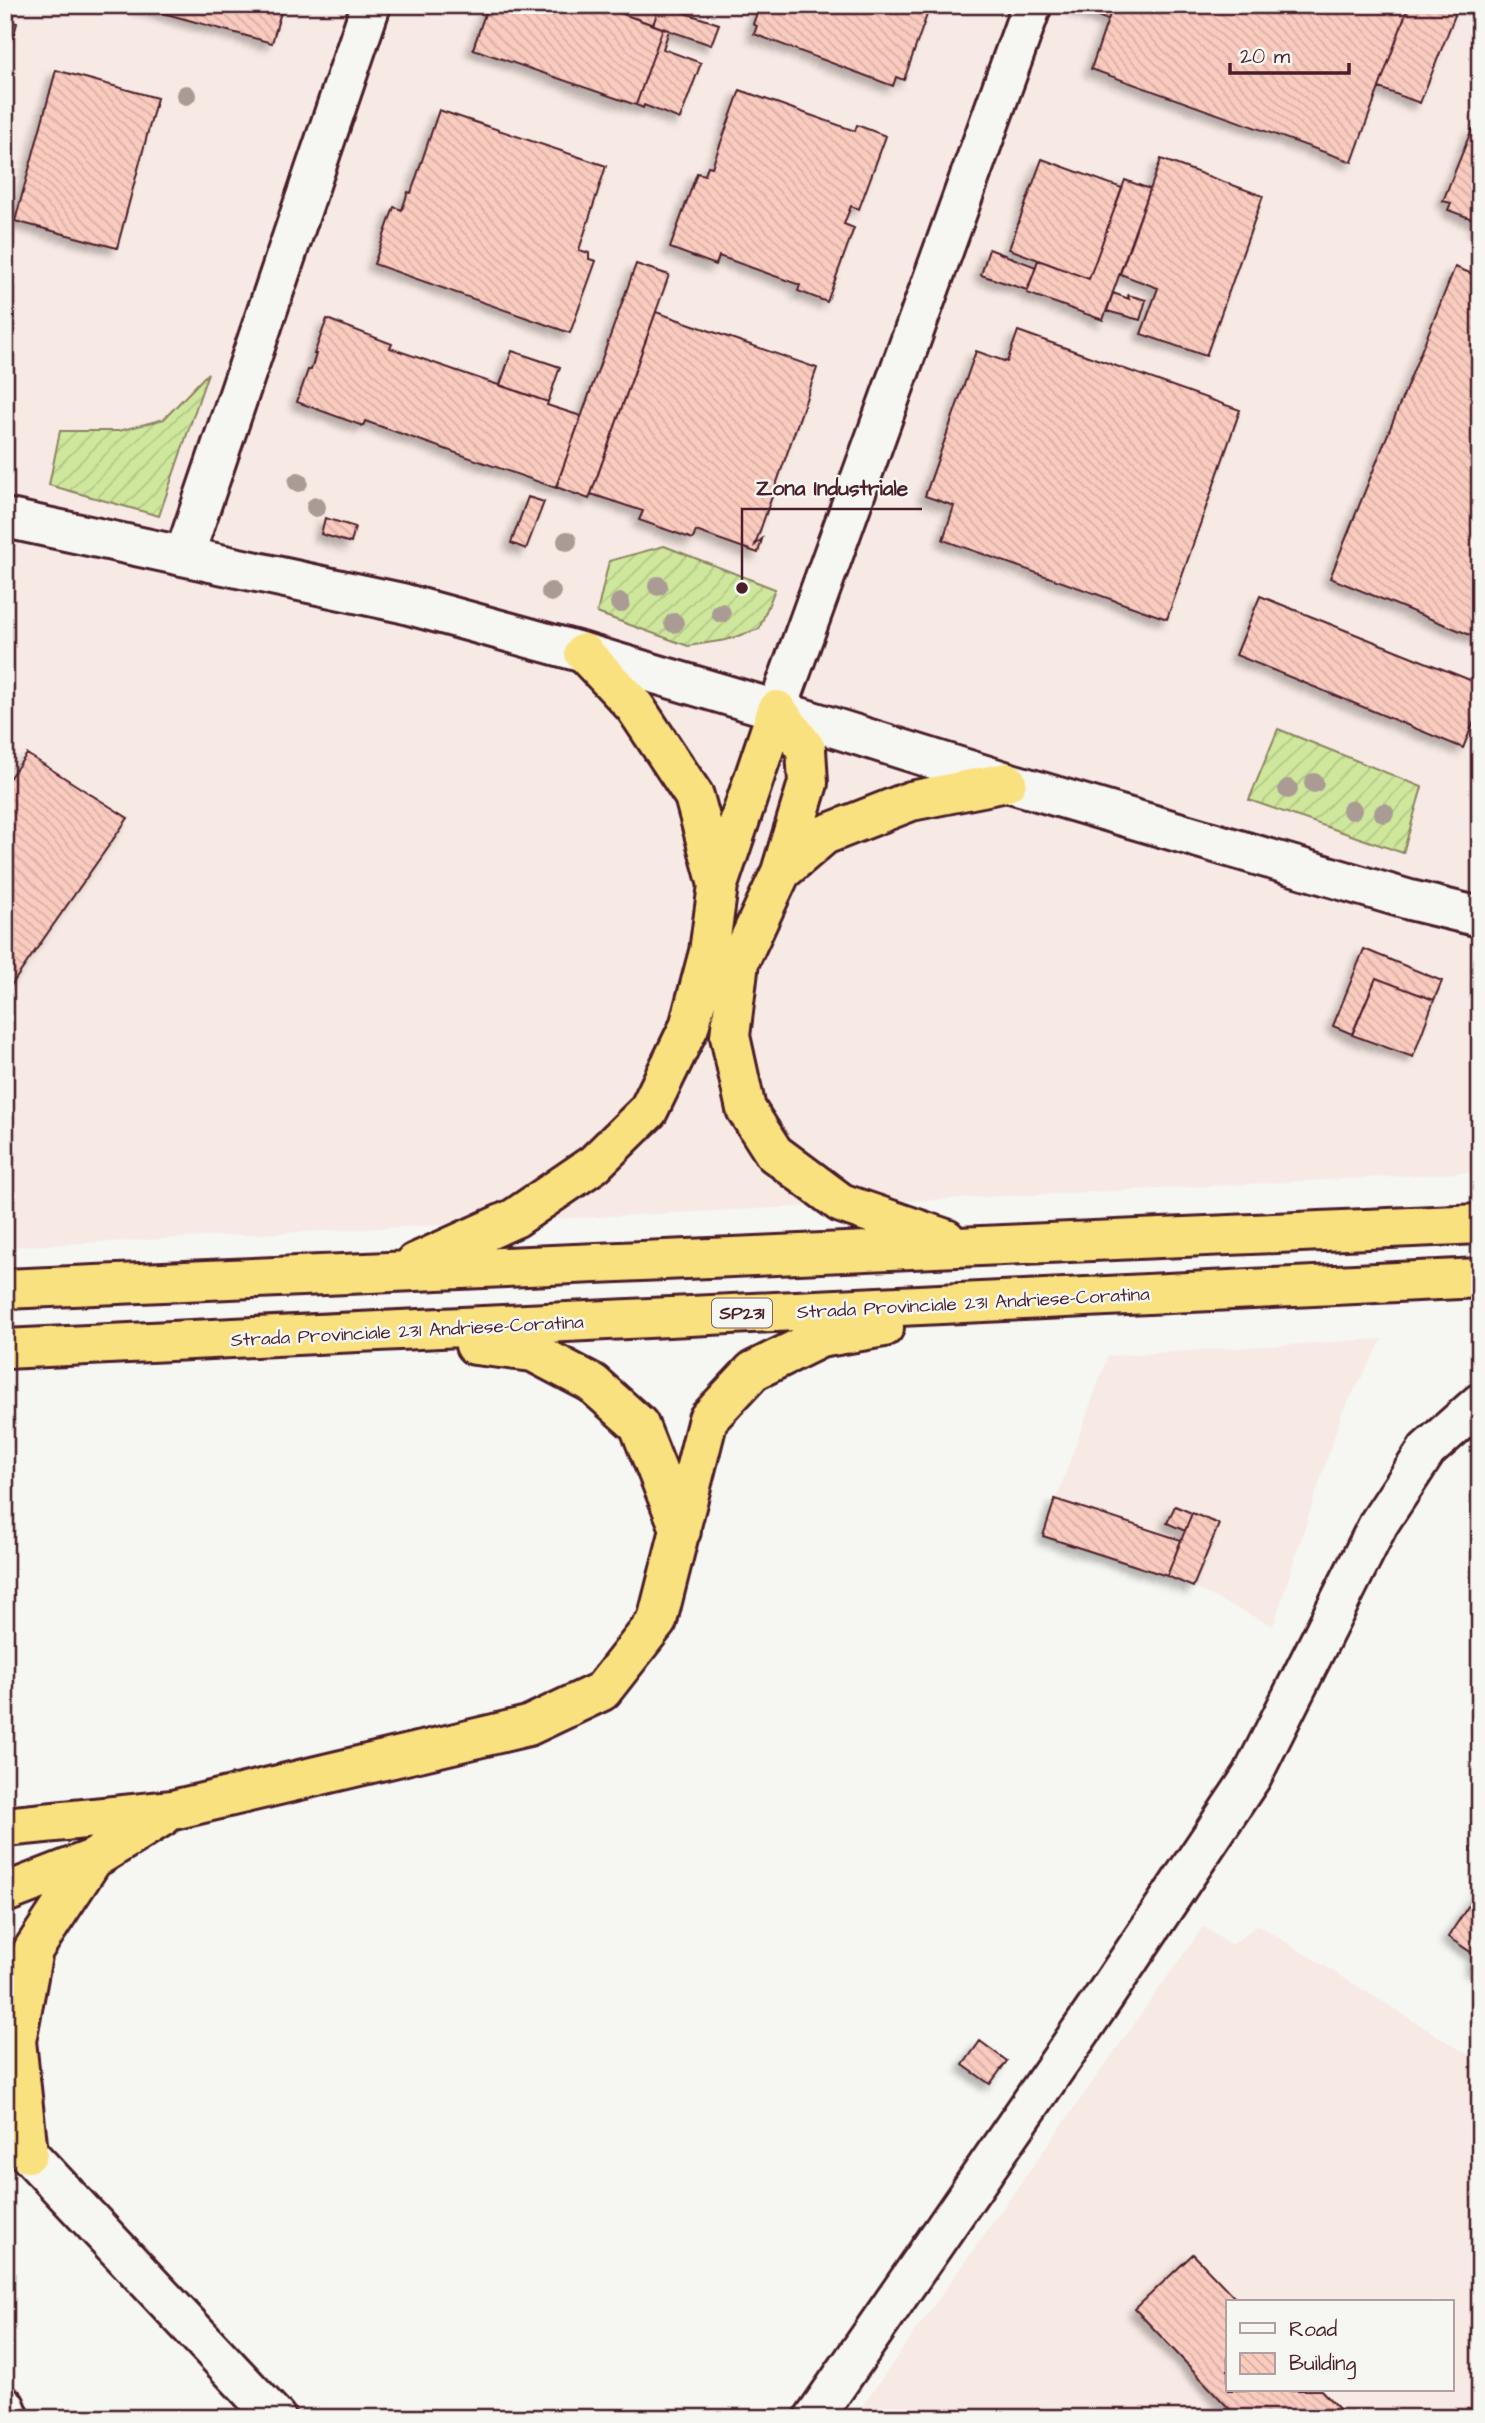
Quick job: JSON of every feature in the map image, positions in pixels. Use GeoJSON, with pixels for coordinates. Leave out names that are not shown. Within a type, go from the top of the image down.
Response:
{"type":"FeatureCollection","features":[{"type":"Feature","properties":{"kind":"highway"},"geometry":{"type":"LineString","coordinates":[[584,653],[635,707],[694,796],[718,885]]}},
{"type":"Feature","properties":{"kind":"highway"},"geometry":{"type":"LineString","coordinates":[[777,710],[806,750],[808,783],[781,872],[739,962],[730,1036],[746,1109],[774,1153],[841,1202],[968,1246]]}},
{"type":"Feature","properties":{"kind":"highway"},"geometry":{"type":"LineString","coordinates":[[396,1271],[515,1218],[594,1164],[648,1111],[689,1027],[709,951],[718,885],[777,710]]}},
{"type":"Feature","properties":{"kind":"highway"},"geometry":{"type":"LineString","coordinates":[[781,872],[824,835],[911,801],[1007,782]]}},
{"type":"Feature","properties":{"kind":"highway"},"geometry":{"type":"LineString","coordinates":[[5,1289],[1480,1224]]}},
{"type":"Feature","properties":{"kind":"highway","name":"Strada Provinciale 231 Andriese-Coratina"},"geometry":{"type":"LineString","coordinates":[[5,1349],[1480,1278]]}},
{"type":"Feature","properties":{"kind":"highway"},"geometry":{"type":"LineString","coordinates":[[5,1827],[173,1810],[528,1726],[602,1691],[657,1621],[708,1419],[753,1371],[820,1338],[1048,1298]]}},
{"type":"Feature","properties":{"kind":"highway"},"geometry":{"type":"LineString","coordinates":[[369,1332],[533,1352],[592,1383],[639,1425],[681,1531]]}},
{"type":"Feature","properties":{"kind":"highway"},"geometry":{"type":"LineString","coordinates":[[5,1893],[93,1859],[173,1810]]}},
{"type":"Feature","properties":{"kind":"highway"},"geometry":{"type":"LineString","coordinates":[[17,2141],[16,2041],[33,1950],[93,1859]]}},
{"type":"Feature","properties":{"kind":"street"},"geometry":{"type":"LineString","coordinates":[[184,556],[371,5]]}},
{"type":"Feature","properties":{"kind":"street"},"geometry":{"type":"LineString","coordinates":[[777,710],[1032,5]]}},
{"type":"Feature","properties":{"kind":"street"},"geometry":{"type":"LineString","coordinates":[[5,518],[402,603],[584,653],[1007,782],[1396,896],[1480,917]]}},
{"type":"Feature","properties":{"kind":"street"},"geometry":{"type":"LineString","coordinates":[[814,2418],[1098,2006],[1252,1776],[1379,1523],[1427,1450],[1480,1403]]}},
{"type":"Feature","properties":{"kind":"street"},"geometry":{"type":"LineString","coordinates":[[17,2141],[276,2418]]}},
{"type":"Feature","properties":{"kind":"street"},"geometry":{"type":"LineString","coordinates":[[5,2406],[10,2418]]}},
{"type":"Feature","properties":{"kind":"shaded area"},"geometry":{"type":"Polygon","coordinates":[[[5,5],[1480,5],[1480,1172],[5,1247],[5,5]]]}},
{"type":"Feature","properties":{"kind":"shaded area"},"geometry":{"type":"Polygon","coordinates":[[[1383,1339],[1342,1412],[1273,1626],[1193,1587],[1043,1536],[1108,1356],[1383,1339]]]}},
{"type":"Feature","properties":{"kind":"shaded area"},"geometry":{"type":"Polygon","coordinates":[[[1258,1925],[1480,2062],[1480,2418],[854,2418],[1203,1927],[1232,1945],[1258,1925]]]}},
{"type":"Feature","properties":{"kind":"green space"},"geometry":{"type":"Polygon","coordinates":[[[208,373],[159,516],[49,485],[60,431],[119,431],[164,419],[208,373]]]}},
{"type":"Feature","properties":{"kind":"green space"},"geometry":{"type":"Polygon","coordinates":[[[664,546],[775,589],[759,629],[726,640],[688,646],[597,613],[609,561],[664,546]]]}},
{"type":"Feature","properties":{"kind":"green space"},"geometry":{"type":"Polygon","coordinates":[[[1278,729],[1422,787],[1403,853],[1249,800],[1278,729]]]}},
{"type":"Feature","properties":{"kind":"building"},"geometry":{"type":"Polygon","coordinates":[[[134,5],[283,5],[272,43],[134,5]]]}},
{"type":"Feature","properties":{"kind":"building"},"geometry":{"type":"Polygon","coordinates":[[[488,5],[598,5],[663,28],[636,105],[473,49],[488,5]]]}},
{"type":"Feature","properties":{"kind":"building"},"geometry":{"type":"Polygon","coordinates":[[[598,5],[660,5],[653,25],[598,5]]]}},
{"type":"Feature","properties":{"kind":"building"},"geometry":{"type":"Polygon","coordinates":[[[660,5],[719,24],[711,45],[653,25],[660,5]]]}},
{"type":"Feature","properties":{"kind":"building"},"geometry":{"type":"Polygon","coordinates":[[[760,5],[917,5],[929,9],[904,80],[896,77],[893,86],[754,34],[757,26],[753,24],[760,5]]]}},
{"type":"Feature","properties":{"kind":"building"},"geometry":{"type":"Polygon","coordinates":[[[1076,5],[1113,5],[1108,20],[1075,8],[1076,5]]]}},
{"type":"Feature","properties":{"kind":"building"},"geometry":{"type":"Polygon","coordinates":[[[1113,5],[1409,5],[1352,162],[1091,69],[1113,5]]]}},
{"type":"Feature","properties":{"kind":"building"},"geometry":{"type":"Polygon","coordinates":[[[1409,5],[1459,5],[1420,103],[1379,88],[1409,5]]]}},
{"type":"Feature","properties":{"kind":"building"},"geometry":{"type":"Polygon","coordinates":[[[5,21],[17,23],[5,68],[5,21]]]}},
{"type":"Feature","properties":{"kind":"building"},"geometry":{"type":"Polygon","coordinates":[[[663,28],[669,30],[663,49],[701,63],[680,119],[644,105],[643,108],[636,105],[663,28]]]}},
{"type":"Feature","properties":{"kind":"building"},"geometry":{"type":"Polygon","coordinates":[[[56,70],[157,98],[117,248],[15,221],[56,70]]]}},
{"type":"Feature","properties":{"kind":"building"},"geometry":{"type":"Polygon","coordinates":[[[740,90],[855,131],[857,125],[886,136],[859,209],[851,206],[844,224],[854,228],[827,302],[798,291],[800,285],[719,256],[716,265],[670,248],[697,173],[705,175],[708,166],[712,167],[740,90]]]}},
{"type":"Feature","properties":{"kind":"building"},"geometry":{"type":"Polygon","coordinates":[[[439,110],[606,166],[579,250],[589,253],[589,259],[596,261],[570,333],[374,264],[394,207],[402,210],[408,192],[411,193],[439,110]]]}},
{"type":"Feature","properties":{"kind":"building"},"geometry":{"type":"Polygon","coordinates":[[[1472,129],[1480,133],[1480,232],[1475,229],[1478,221],[1448,210],[1451,203],[1443,201],[1472,129]]]}},
{"type":"Feature","properties":{"kind":"building"},"geometry":{"type":"Polygon","coordinates":[[[1042,159],[1122,188],[1089,279],[1009,249],[1042,159]]]}},
{"type":"Feature","properties":{"kind":"building"},"geometry":{"type":"Polygon","coordinates":[[[1161,159],[1263,196],[1206,356],[1141,334],[1158,288],[1120,274],[1161,159]]]}},
{"type":"Feature","properties":{"kind":"building"},"geometry":{"type":"Polygon","coordinates":[[[1125,180],[1150,189],[1103,320],[1027,293],[1038,260],[1089,279],[1125,180]]]}},
{"type":"Feature","properties":{"kind":"building"},"geometry":{"type":"Polygon","coordinates":[[[989,249],[1036,267],[1027,290],[981,275],[989,249]]]}},
{"type":"Feature","properties":{"kind":"building"},"geometry":{"type":"Polygon","coordinates":[[[636,264],[669,275],[589,499],[556,487],[636,264]]]}},
{"type":"Feature","properties":{"kind":"building"},"geometry":{"type":"Polygon","coordinates":[[[1455,267],[1480,277],[1480,639],[1330,578],[1455,267]]]}},
{"type":"Feature","properties":{"kind":"building"},"geometry":{"type":"Polygon","coordinates":[[[1113,293],[1129,299],[1128,295],[1146,300],[1140,320],[1107,311],[1113,293]]]}},
{"type":"Feature","properties":{"kind":"building"},"geometry":{"type":"Polygon","coordinates":[[[656,312],[817,368],[755,545],[762,539],[758,553],[696,531],[693,539],[639,520],[643,511],[591,494],[656,312]]]}},
{"type":"Feature","properties":{"kind":"building"},"geometry":{"type":"Polygon","coordinates":[[[327,319],[392,344],[390,348],[548,402],[547,405],[581,416],[556,488],[365,421],[363,426],[297,402],[308,370],[311,370],[327,319]]]}},
{"type":"Feature","properties":{"kind":"building"},"geometry":{"type":"Polygon","coordinates":[[[1018,331],[1240,410],[1167,619],[943,540],[954,506],[925,496],[976,351],[1007,362],[1018,331]]]}},
{"type":"Feature","properties":{"kind":"building"},"geometry":{"type":"Polygon","coordinates":[[[512,351],[560,367],[548,402],[500,385],[512,351]]]}},
{"type":"Feature","properties":{"kind":"building"},"geometry":{"type":"Polygon","coordinates":[[[528,497],[544,502],[526,549],[511,543],[528,497]]]}},
{"type":"Feature","properties":{"kind":"building"},"geometry":{"type":"Polygon","coordinates":[[[325,518],[355,527],[351,543],[321,534],[325,518]]]}},
{"type":"Feature","properties":{"kind":"building"},"geometry":{"type":"Polygon","coordinates":[[[1260,596],[1480,684],[1480,707],[1463,748],[1236,655],[1260,596]]]}},
{"type":"Feature","properties":{"kind":"building"},"geometry":{"type":"Polygon","coordinates":[[[27,754],[128,818],[5,994],[5,784],[27,754]]]}},
{"type":"Feature","properties":{"kind":"building"},"geometry":{"type":"Polygon","coordinates":[[[1364,949],[1442,981],[1434,1000],[1376,978],[1352,1034],[1333,1026],[1364,949]]]}},
{"type":"Feature","properties":{"kind":"building"},"geometry":{"type":"Polygon","coordinates":[[[1376,978],[1434,1000],[1413,1057],[1352,1035],[1376,978]]]}},
{"type":"Feature","properties":{"kind":"building"},"geometry":{"type":"Polygon","coordinates":[[[1055,1499],[1181,1540],[1167,1576],[1043,1536],[1055,1499]]]}},
{"type":"Feature","properties":{"kind":"building"},"geometry":{"type":"Polygon","coordinates":[[[1175,1506],[1192,1513],[1185,1531],[1167,1523],[1175,1506]]]}},
{"type":"Feature","properties":{"kind":"building"},"geometry":{"type":"Polygon","coordinates":[[[1192,1513],[1219,1524],[1193,1587],[1167,1576],[1192,1513]]]}},
{"type":"Feature","properties":{"kind":"building"},"geometry":{"type":"Polygon","coordinates":[[[1480,1888],[1480,1972],[1471,1968],[1475,1955],[1448,1937],[1480,1888]]]}},
{"type":"Feature","properties":{"kind":"building"},"geometry":{"type":"Polygon","coordinates":[[[980,2041],[1007,2061],[990,2084],[963,2065],[980,2041]]]}},
{"type":"Feature","properties":{"kind":"building"},"geometry":{"type":"Polygon","coordinates":[[[1193,2254],[1237,2300],[1226,2300],[1226,2392],[1323,2392],[1343,2413],[1338,2418],[1238,2418],[1135,2309],[1193,2254]]]}},
{"type":"Feature","properties":{"kind":"place","name":"Zona Industriale"},"geometry":{"type":"Point","coordinates":[742,588]}}]}
